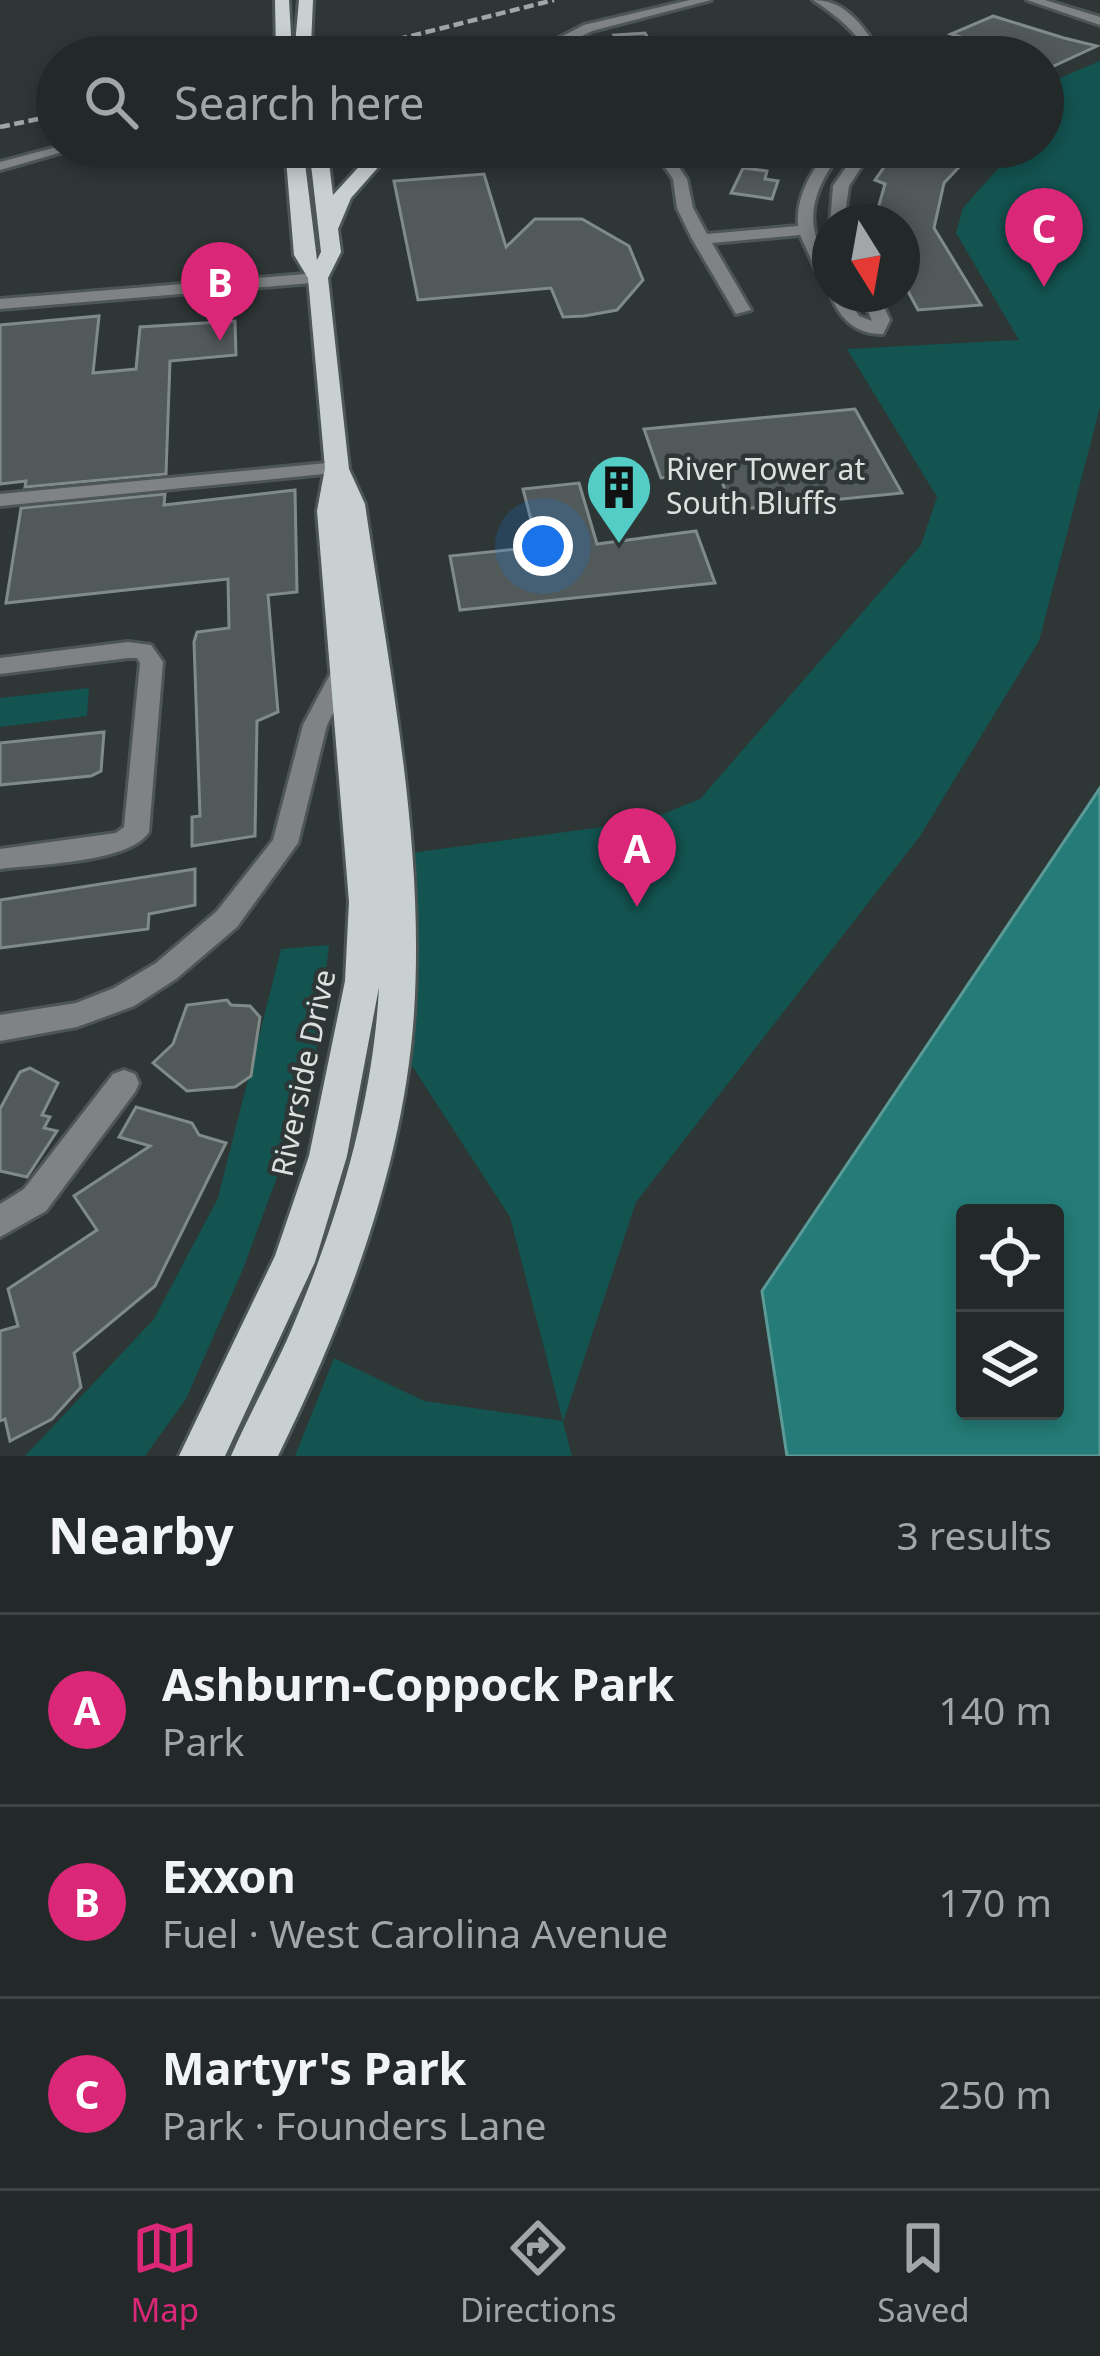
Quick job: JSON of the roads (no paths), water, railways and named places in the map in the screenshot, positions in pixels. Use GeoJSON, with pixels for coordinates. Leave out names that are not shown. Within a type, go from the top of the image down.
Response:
{"type":"FeatureCollection","features":[{"type":"Feature","properties":{"kind":"main road"},"geometry":{"type":"LineString","coordinates":[[304,36],[306,0]]}},
{"type":"Feature","properties":{"kind":"main road"},"geometry":{"type":"LineString","coordinates":[[280,2],[283,36]]}},
{"type":"Feature","properties":{"kind":"main road","name":"Riverside Drive"},"geometry":{"type":"LineString","coordinates":[[202,1456],[294,1262],[328,1156],[363,981],[366,902],[330,511],[337,468],[319,278],[304,256],[296,168]]}},
{"type":"Feature","properties":{"kind":"main road","name":"Riverside Drive"},"geometry":{"type":"LineString","coordinates":[[319,278],[331,252],[321,168]]}},
{"type":"Feature","properties":{"kind":"main road"},"geometry":{"type":"LineString","coordinates":[[329,227],[342,196],[368,168]]}},
{"type":"Feature","properties":{"kind":"main road","name":"Riverside Drive"},"geometry":{"type":"LineString","coordinates":[[254,1456],[341,1248],[382,1113],[396,1019],[396,896],[381,740],[352,505],[337,468]]}},
{"type":"Feature","properties":{"kind":"street"},"geometry":{"type":"LineString","coordinates":[[574,36],[630,15],[705,0]]}},
{"type":"Feature","properties":{"kind":"street"},"geometry":{"type":"LineString","coordinates":[[820,0],[853,22],[863,36]]}},
{"type":"Feature","properties":{"kind":"street"},"geometry":{"type":"LineString","coordinates":[[1033,0],[1096,19]]}},
{"type":"Feature","properties":{"kind":"street"},"geometry":{"type":"LineString","coordinates":[[1096,19],[1087,10],[1100,2]]}},
{"type":"Feature","properties":{"kind":"street"},"geometry":{"type":"LineString","coordinates":[[0,166],[36,157]]}},
{"type":"Feature","properties":{"kind":"street"},"geometry":{"type":"LineString","coordinates":[[673,168],[700,239],[742,310]]}},
{"type":"Feature","properties":{"kind":"street"},"geometry":{"type":"LineString","coordinates":[[812,248],[803,230],[807,188],[818,168]]}},
{"type":"Feature","properties":{"kind":"street"},"geometry":{"type":"LineString","coordinates":[[838,204],[841,186],[853,168]]}},
{"type":"Feature","properties":{"kind":"street"},"geometry":{"type":"LineString","coordinates":[[700,239],[803,230]]}},
{"type":"Feature","properties":{"kind":"street"},"geometry":{"type":"LineString","coordinates":[[0,304],[319,278]]}},
{"type":"Feature","properties":{"kind":"street"},"geometry":{"type":"LineString","coordinates":[[848,312],[852,319],[877,330],[881,320],[878,312]]}},
{"type":"Feature","properties":{"kind":"street"},"geometry":{"type":"LineString","coordinates":[[0,500],[337,468]]}},
{"type":"Feature","properties":{"kind":"street"},"geometry":{"type":"LineString","coordinates":[[0,666],[128,650],[143,650],[152,662],[136,832],[122,842],[0,859]]}},
{"type":"Feature","properties":{"kind":"street"},"geometry":{"type":"LineString","coordinates":[[0,1028],[77,1015],[124,998],[166,971],[226,919],[285,843],[315,725],[342,673]]}},
{"type":"Feature","properties":{"kind":"street"},"geometry":{"type":"LineString","coordinates":[[0,1222],[35,1200],[124,1083]]}},
{"type":"Feature","properties":{"kind":"railway"},"geometry":{"type":"LineString","coordinates":[[411,36],[554,0]]}},
{"type":"Feature","properties":{"kind":"railway"},"geometry":{"type":"LineString","coordinates":[[0,127],[36,119]]}},
{"type":"Feature","properties":{"kind":"place","name":"Martyr's Park"},"geometry":{"type":"Point","coordinates":[1044,287]}},
{"type":"Feature","properties":{"kind":"place","name":"Exxon"},"geometry":{"type":"Point","coordinates":[220,341]}},
{"type":"Feature","properties":{"kind":"place","name":"River Tower at South Bluffs"},"geometry":{"type":"Point","coordinates":[619,546]}},
{"type":"Feature","properties":{"kind":"place","name":"Ashburn-Coppock Park"},"geometry":{"type":"Point","coordinates":[637,907]}}]}
